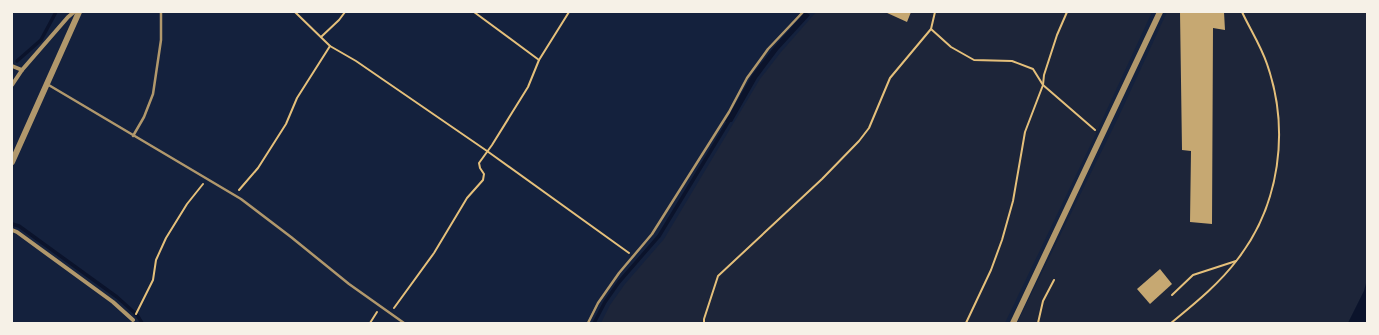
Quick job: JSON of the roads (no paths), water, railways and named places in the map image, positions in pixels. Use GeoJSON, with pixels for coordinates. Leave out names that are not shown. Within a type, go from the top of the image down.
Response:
{"type":"FeatureCollection","features":[{"type":"Feature","properties":{"kind":"street"},"geometry":{"type":"LineString","coordinates":[[12,85],[22,70],[74,12]]}},
{"type":"Feature","properties":{"kind":"street"},"geometry":{"type":"LineString","coordinates":[[12,162],[79,12]]}},
{"type":"Feature","properties":{"kind":"street"},"geometry":{"type":"LineString","coordinates":[[1013,323],[1160,12]]}},
{"type":"Feature","properties":{"kind":"street"},"geometry":{"type":"LineString","coordinates":[[12,66],[22,70]]}},
{"type":"Feature","properties":{"kind":"street"},"geometry":{"type":"LineString","coordinates":[[12,230],[17,232],[113,302],[133,320]]}},
{"type":"Feature","properties":{"kind":"lane"},"geometry":{"type":"LineString","coordinates":[[133,136],[144,117],[153,94],[161,40],[161,12]]}},
{"type":"Feature","properties":{"kind":"lane"},"geometry":{"type":"LineString","coordinates":[[588,323],[598,303],[619,273],[652,234],[729,112],[747,78],[768,49],[803,12]]}},
{"type":"Feature","properties":{"kind":"lane"},"geometry":{"type":"LineString","coordinates":[[46,84],[235,195],[291,237],[349,284],[404,323]]}},
{"type":"Feature","properties":{"kind":"waterway"},"geometry":{"type":"LineString","coordinates":[[17,61],[41,40],[56,12]]}},
{"type":"Feature","properties":{"kind":"waterway"},"geometry":{"type":"LineString","coordinates":[[594,323],[605,302],[619,282],[659,236],[730,119]]}},
{"type":"Feature","properties":{"kind":"waterway"},"geometry":{"type":"LineString","coordinates":[[12,224],[19,226],[117,297],[137,315],[142,323]]}}]}
